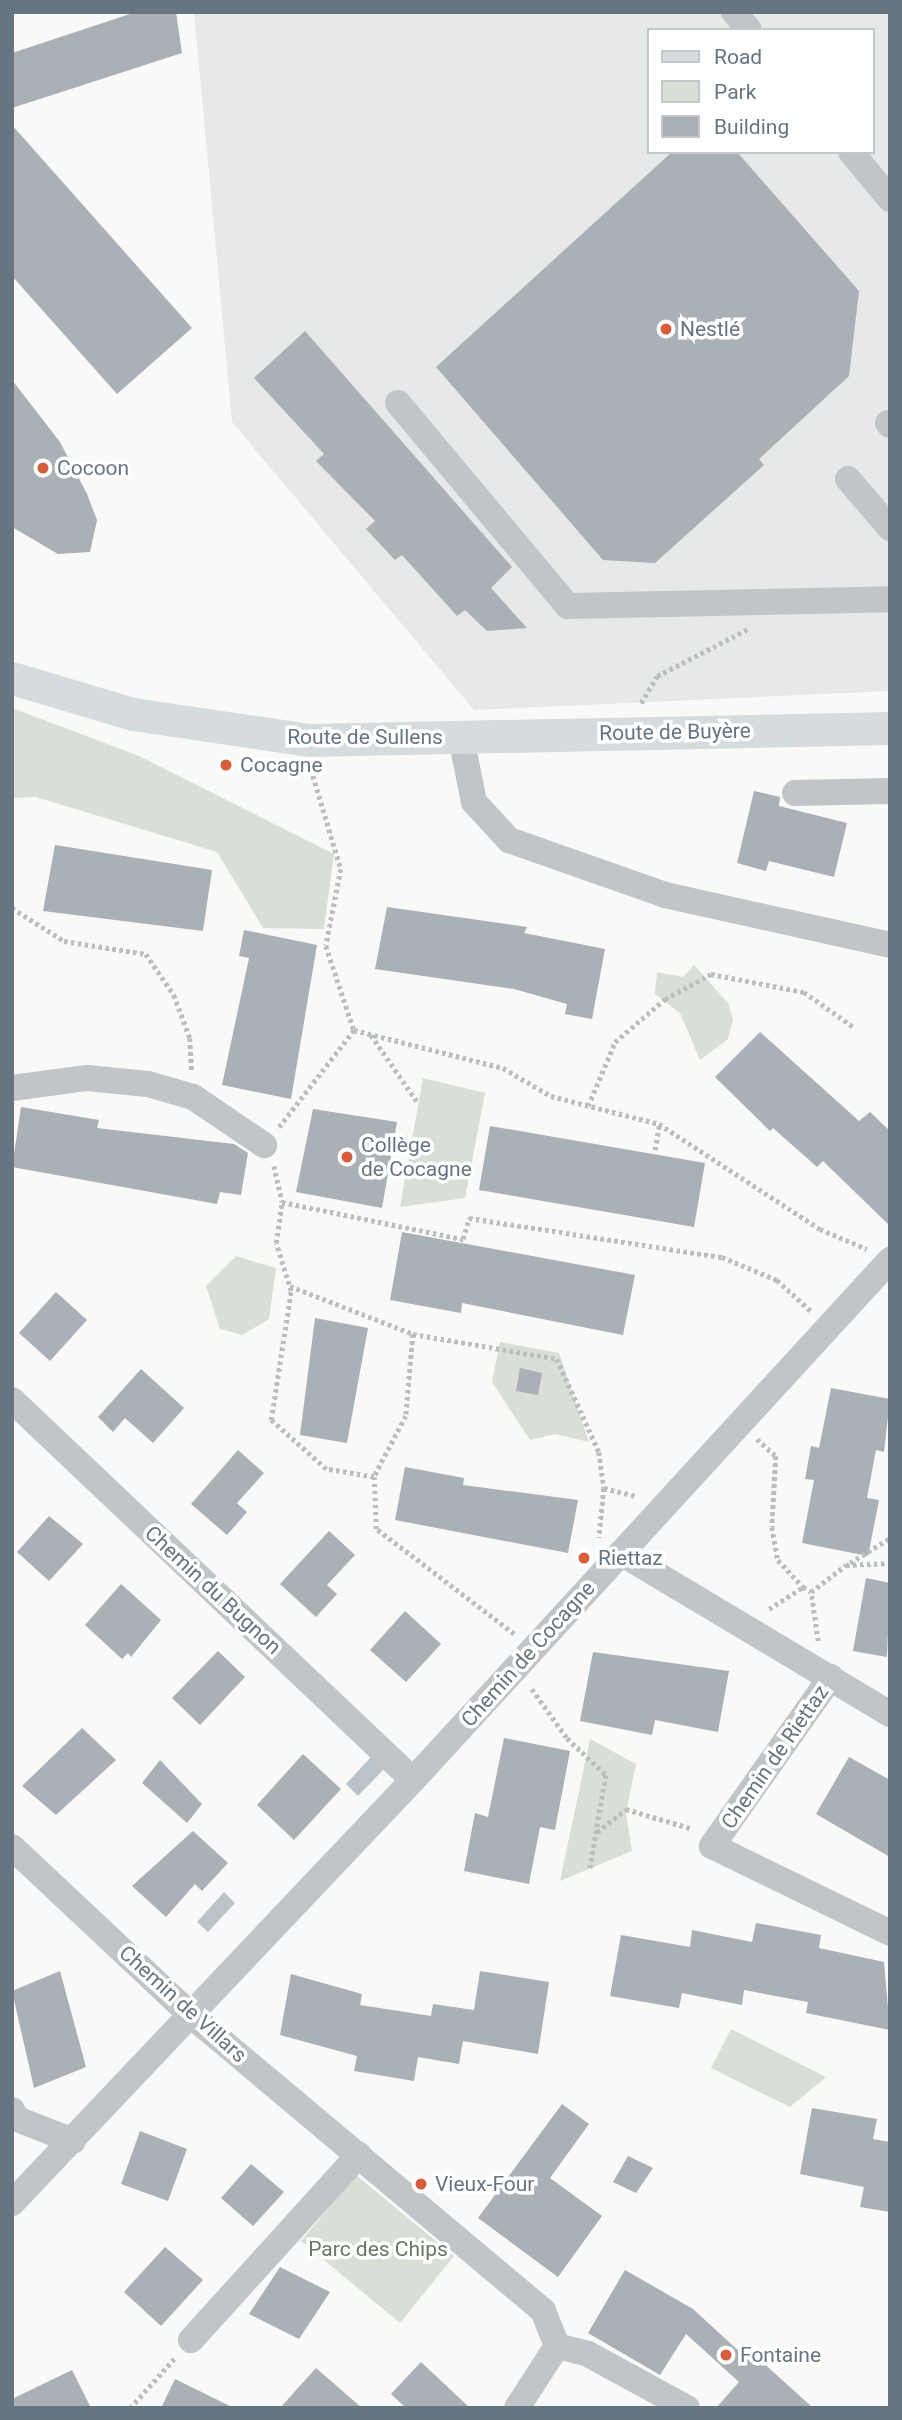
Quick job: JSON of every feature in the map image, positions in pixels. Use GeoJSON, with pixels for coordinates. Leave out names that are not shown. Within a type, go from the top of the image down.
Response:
{"type":"FeatureCollection","features":[{"type":"Feature","properties":{"kind":"main road","name":"Route de Sullens"},"geometry":{"type":"LineString","coordinates":[[12,678],[133,714],[262,735],[461,737]]}},
{"type":"Feature","properties":{"kind":"main road","name":"Route de Buyère"},"geometry":{"type":"LineString","coordinates":[[461,737],[890,728]]}},
{"type":"Feature","properties":{"kind":"street"},"geometry":{"type":"LineString","coordinates":[[734,12],[747,28]]}},
{"type":"Feature","properties":{"kind":"street"},"geometry":{"type":"LineString","coordinates":[[853,154],[890,199]]}},
{"type":"Feature","properties":{"kind":"street"},"geometry":{"type":"LineString","coordinates":[[398,403],[568,606],[890,599]]}},
{"type":"Feature","properties":{"kind":"street"},"geometry":{"type":"LineString","coordinates":[[848,480],[890,528]]}},
{"type":"Feature","properties":{"kind":"street","name":"Route de Sullens"},"geometry":{"type":"LineString","coordinates":[[461,737],[474,802],[509,840],[665,895],[890,944]]}},
{"type":"Feature","properties":{"kind":"street"},"geometry":{"type":"LineString","coordinates":[[795,793],[890,792]]}},
{"type":"Feature","properties":{"kind":"street"},"geometry":{"type":"LineString","coordinates":[[12,1088],[88,1078],[148,1084],[193,1097],[264,1145]]}},
{"type":"Feature","properties":{"kind":"street","name":"Chemin de Cocagne"},"geometry":{"type":"LineString","coordinates":[[12,2203],[193,2017],[414,1780],[610,1547],[881,1256]]}},
{"type":"Feature","properties":{"kind":"street","name":"Chemin du Bugnon"},"geometry":{"type":"LineString","coordinates":[[12,1400],[414,1780]]}},
{"type":"Feature","properties":{"kind":"street","name":"Chemin de Riettaz"},"geometry":{"type":"LineString","coordinates":[[610,1547],[890,1714]]}},
{"type":"Feature","properties":{"kind":"street","name":"Chemin de Riettaz"},"geometry":{"type":"LineString","coordinates":[[831,1677],[712,1846],[890,1933]]}},
{"type":"Feature","properties":{"kind":"street","name":"Chemin de Villars"},"geometry":{"type":"LineString","coordinates":[[12,1847],[193,2017],[543,2311],[557,2346]]}},
{"type":"Feature","properties":{"kind":"street"},"geometry":{"type":"LineString","coordinates":[[12,2110],[17,2119],[73,2141]]}},
{"type":"Feature","properties":{"kind":"street"},"geometry":{"type":"LineString","coordinates":[[191,2340],[359,2155]]}},
{"type":"Feature","properties":{"kind":"street"},"geometry":{"type":"LineString","coordinates":[[517,2408],[557,2346],[588,2354],[686,2408]]}},
{"type":"Feature","properties":{"kind":"path"},"geometry":{"type":"LineString","coordinates":[[641,703],[657,676],[749,630],[751,621]]}},
{"type":"Feature","properties":{"kind":"path"},"geometry":{"type":"LineString","coordinates":[[309,765],[331,822],[341,869],[326,946],[354,1030]]}},
{"type":"Feature","properties":{"kind":"path"},"geometry":{"type":"LineString","coordinates":[[12,908],[64,941],[146,954],[174,995],[190,1038],[193,1097]]}},
{"type":"Feature","properties":{"kind":"path"},"geometry":{"type":"LineString","coordinates":[[588,1106],[615,1042],[665,999],[711,974],[804,992],[855,1028]]}},
{"type":"Feature","properties":{"kind":"path"},"geometry":{"type":"LineString","coordinates":[[354,1030],[503,1068],[551,1096],[659,1124],[820,1229],[881,1256]]}},
{"type":"Feature","properties":{"kind":"path"},"geometry":{"type":"LineString","coordinates":[[354,1030],[264,1145],[279,1177],[282,1202],[276,1243],[289,1285],[271,1420],[326,1469],[374,1477]]}},
{"type":"Feature","properties":{"kind":"path"},"geometry":{"type":"LineString","coordinates":[[370,1034],[418,1103]]}},
{"type":"Feature","properties":{"kind":"path"},"geometry":{"type":"LineString","coordinates":[[655,1150],[659,1124]]}},
{"type":"Feature","properties":{"kind":"path"},"geometry":{"type":"LineString","coordinates":[[282,1202],[463,1239],[469,1218],[722,1257],[777,1280],[816,1315]]}},
{"type":"Feature","properties":{"kind":"path"},"geometry":{"type":"LineString","coordinates":[[289,1285],[412,1334],[557,1359],[599,1452],[610,1547]]}},
{"type":"Feature","properties":{"kind":"path","name":"Chemin de Cocagne"},"geometry":{"type":"LineString","coordinates":[[412,1334],[406,1416],[374,1477],[376,1529],[520,1639]]}},
{"type":"Feature","properties":{"kind":"path"},"geometry":{"type":"LineString","coordinates":[[752,1434],[776,1456],[772,1527],[778,1560],[811,1592],[820,1653]]}},
{"type":"Feature","properties":{"kind":"path"},"geometry":{"type":"LineString","coordinates":[[604,1488],[647,1498]]}},
{"type":"Feature","properties":{"kind":"path"},"geometry":{"type":"LineString","coordinates":[[811,1592],[846,1565],[890,1538]]}},
{"type":"Feature","properties":{"kind":"path"},"geometry":{"type":"LineString","coordinates":[[846,1565],[890,1563]]}},
{"type":"Feature","properties":{"kind":"path"},"geometry":{"type":"LineString","coordinates":[[769,1609],[803,1587]]}},
{"type":"Feature","properties":{"kind":"path"},"geometry":{"type":"LineString","coordinates":[[526,1679],[567,1738],[606,1775],[590,1868]]}},
{"type":"Feature","properties":{"kind":"path"},"geometry":{"type":"LineString","coordinates":[[596,1832],[626,1809],[719,1837]]}},
{"type":"Feature","properties":{"kind":"path"},"geometry":{"type":"LineString","coordinates":[[130,2408],[191,2340]]}},
{"type":"Feature","properties":{"kind":"shaded area"},"geometry":{"type":"Polygon","coordinates":[[[194,12],[890,12],[890,691],[474,710],[232,422],[194,12]]]}},
{"type":"Feature","properties":{"kind":"shaded area"},"geometry":{"type":"Polygon","coordinates":[[[371,1757],[384,1769],[358,1796],[346,1784],[371,1757]]]}},
{"type":"Feature","properties":{"kind":"shaded area"},"geometry":{"type":"Polygon","coordinates":[[[224,1892],[235,1903],[208,1932],[197,1922],[224,1892]]]}},
{"type":"Feature","properties":{"kind":"green space"},"geometry":{"type":"Polygon","coordinates":[[[12,708],[139,756],[334,854],[324,929],[263,928],[217,852],[36,797],[12,798],[12,708]]]}},
{"type":"Feature","properties":{"kind":"green space"},"geometry":{"type":"Polygon","coordinates":[[[694,965],[728,1003],[733,1019],[728,1039],[700,1060],[680,1013],[655,994],[657,972],[683,977],[694,965]]]}},
{"type":"Feature","properties":{"kind":"green space"},"geometry":{"type":"Polygon","coordinates":[[[423,1078],[485,1093],[465,1198],[400,1207],[423,1078]]]}},
{"type":"Feature","properties":{"kind":"green space"},"geometry":{"type":"Polygon","coordinates":[[[236,1256],[276,1268],[269,1319],[242,1335],[220,1329],[206,1286],[236,1256]]]}},
{"type":"Feature","properties":{"kind":"green space"},"geometry":{"type":"Polygon","coordinates":[[[500,1342],[559,1353],[589,1442],[555,1434],[530,1440],[492,1382],[500,1342]]]}},
{"type":"Feature","properties":{"kind":"green space"},"geometry":{"type":"Polygon","coordinates":[[[590,1739],[636,1764],[626,1813],[632,1851],[560,1881],[590,1739]]]}},
{"type":"Feature","properties":{"kind":"green space"},"geometry":{"type":"Polygon","coordinates":[[[731,2029],[826,2077],[790,2107],[711,2068],[731,2029]]]}},
{"type":"Feature","properties":{"kind":"green space","name":"Parc des Chips"},"geometry":{"type":"Polygon","coordinates":[[[356,2175],[454,2256],[400,2323],[301,2241],[356,2175]]]}},
{"type":"Feature","properties":{"kind":"building"},"geometry":{"type":"Polygon","coordinates":[[[136,12],[176,12],[182,53],[12,108],[12,53],[136,12]]]}},
{"type":"Feature","properties":{"kind":"building"},"geometry":{"type":"Polygon","coordinates":[[[12,125],[192,328],[117,394],[12,276],[12,125]]]}},
{"type":"Feature","properties":{"kind":"building","name":"Nestlé"},"geometry":{"type":"Polygon","coordinates":[[[670,154],[739,154],[859,291],[849,376],[759,459],[764,465],[655,563],[603,560],[436,367],[670,154]]]}},
{"type":"Feature","properties":{"kind":"building"},"geometry":{"type":"Polygon","coordinates":[[[305,331],[512,567],[491,588],[527,628],[487,631],[465,610],[457,616],[402,555],[395,560],[366,529],[375,521],[316,461],[324,454],[254,378],[305,331]]]}},
{"type":"Feature","properties":{"kind":"building","name":"Cocoon"},"geometry":{"type":"Polygon","coordinates":[[[12,380],[60,442],[87,494],[97,520],[90,552],[58,554],[12,527],[12,380]]]}},
{"type":"Feature","properties":{"kind":"building"},"geometry":{"type":"Polygon","coordinates":[[[754,791],[780,797],[779,806],[847,823],[834,877],[769,861],[766,871],[737,863],[754,791]]]}},
{"type":"Feature","properties":{"kind":"building"},"geometry":{"type":"Polygon","coordinates":[[[55,845],[212,870],[203,931],[43,911],[55,845]]]}},
{"type":"Feature","properties":{"kind":"building"},"geometry":{"type":"Polygon","coordinates":[[[387,907],[527,927],[524,933],[605,949],[592,1019],[565,1014],[567,1004],[514,989],[375,969],[387,907]]]}},
{"type":"Feature","properties":{"kind":"building"},"geometry":{"type":"Polygon","coordinates":[[[244,930],[317,945],[291,1099],[222,1085],[249,958],[239,956],[244,930]]]}},
{"type":"Feature","properties":{"kind":"building"},"geometry":{"type":"Polygon","coordinates":[[[760,1032],[859,1121],[870,1112],[890,1131],[890,1226],[823,1161],[817,1167],[773,1128],[770,1131],[715,1077],[760,1032]]]}},
{"type":"Feature","properties":{"kind":"building"},"geometry":{"type":"Polygon","coordinates":[[[21,1107],[99,1120],[97,1128],[234,1144],[248,1153],[241,1195],[220,1192],[217,1204],[12,1167],[21,1107]]]}},
{"type":"Feature","properties":{"kind":"building","name":"Collège de Cocagne"},"geometry":{"type":"Polygon","coordinates":[[[313,1109],[397,1122],[382,1208],[296,1192],[313,1109]]]}},
{"type":"Feature","properties":{"kind":"building"},"geometry":{"type":"Polygon","coordinates":[[[490,1126],[705,1163],[694,1227],[479,1190],[490,1126]]]}},
{"type":"Feature","properties":{"kind":"building"},"geometry":{"type":"Polygon","coordinates":[[[402,1232],[635,1275],[623,1335],[462,1303],[461,1313],[390,1300],[402,1232]]]}},
{"type":"Feature","properties":{"kind":"building"},"geometry":{"type":"Polygon","coordinates":[[[56,1292],[87,1320],[50,1361],[19,1333],[56,1292]]]}},
{"type":"Feature","properties":{"kind":"building"},"geometry":{"type":"Polygon","coordinates":[[[315,1318],[368,1328],[347,1443],[300,1435],[315,1318]]]}},
{"type":"Feature","properties":{"kind":"building"},"geometry":{"type":"Polygon","coordinates":[[[520,1368],[542,1373],[538,1395],[516,1391],[520,1368]]]}},
{"type":"Feature","properties":{"kind":"building"},"geometry":{"type":"Polygon","coordinates":[[[141,1369],[184,1408],[153,1443],[125,1418],[113,1432],[98,1417],[141,1369]]]}},
{"type":"Feature","properties":{"kind":"building"},"geometry":{"type":"Polygon","coordinates":[[[831,1388],[890,1399],[884,1452],[876,1450],[867,1498],[879,1500],[868,1556],[802,1543],[814,1480],[805,1479],[811,1446],[819,1448],[831,1388]]]}},
{"type":"Feature","properties":{"kind":"building"},"geometry":{"type":"Polygon","coordinates":[[[238,1450],[264,1473],[237,1503],[247,1512],[227,1535],[191,1504],[238,1450]]]}},
{"type":"Feature","properties":{"kind":"building"},"geometry":{"type":"Polygon","coordinates":[[[405,1467],[464,1478],[463,1485],[578,1500],[568,1553],[395,1520],[405,1467]]]}},
{"type":"Feature","properties":{"kind":"building"},"geometry":{"type":"Polygon","coordinates":[[[49,1516],[83,1544],[49,1581],[17,1552],[49,1516]]]}},
{"type":"Feature","properties":{"kind":"building"},"geometry":{"type":"Polygon","coordinates":[[[329,1531],[355,1555],[327,1585],[337,1594],[316,1617],[280,1584],[329,1531]]]}},
{"type":"Feature","properties":{"kind":"building"},"geometry":{"type":"Polygon","coordinates":[[[866,1578],[890,1583],[887,1657],[853,1651],[866,1578]]]}},
{"type":"Feature","properties":{"kind":"building"},"geometry":{"type":"Polygon","coordinates":[[[121,1584],[161,1620],[131,1657],[128,1653],[122,1659],[85,1625],[121,1584]]]}},
{"type":"Feature","properties":{"kind":"building"},"geometry":{"type":"Polygon","coordinates":[[[405,1611],[441,1644],[406,1682],[370,1650],[405,1611]]]}},
{"type":"Feature","properties":{"kind":"building"},"geometry":{"type":"Polygon","coordinates":[[[218,1651],[245,1677],[200,1725],[172,1698],[218,1651]]]}},
{"type":"Feature","properties":{"kind":"building"},"geometry":{"type":"Polygon","coordinates":[[[593,1652],[729,1671],[718,1732],[655,1720],[652,1735],[580,1721],[593,1652]]]}},
{"type":"Feature","properties":{"kind":"building"},"geometry":{"type":"Polygon","coordinates":[[[82,1728],[116,1760],[56,1815],[22,1786],[82,1728]]]}},
{"type":"Feature","properties":{"kind":"building"},"geometry":{"type":"Polygon","coordinates":[[[504,1738],[570,1751],[555,1830],[540,1827],[529,1884],[464,1871],[475,1813],[488,1817],[504,1738]]]}},
{"type":"Feature","properties":{"kind":"building"},"geometry":{"type":"Polygon","coordinates":[[[303,1754],[341,1789],[294,1840],[257,1805],[303,1754]]]}},
{"type":"Feature","properties":{"kind":"building"},"geometry":{"type":"Polygon","coordinates":[[[849,1757],[890,1780],[890,1857],[816,1814],[849,1757]]]}},
{"type":"Feature","properties":{"kind":"building"},"geometry":{"type":"Polygon","coordinates":[[[160,1760],[202,1804],[187,1823],[142,1783],[160,1760]]]}},
{"type":"Feature","properties":{"kind":"building"},"geometry":{"type":"Polygon","coordinates":[[[193,1831],[228,1863],[202,1891],[195,1884],[166,1917],[132,1886],[193,1831]]]}},
{"type":"Feature","properties":{"kind":"building"},"geometry":{"type":"Polygon","coordinates":[[[756,1923],[821,1935],[819,1948],[884,1962],[890,2030],[806,2013],[808,2002],[744,1990],[742,2005],[682,1993],[679,2008],[610,1996],[621,1935],[690,1947],[692,1930],[752,1942],[756,1923]]]}},
{"type":"Feature","properties":{"kind":"building"},"geometry":{"type":"Polygon","coordinates":[[[60,1971],[86,2067],[34,2088],[12,1991],[60,1971]]]}},
{"type":"Feature","properties":{"kind":"building"},"geometry":{"type":"Polygon","coordinates":[[[480,1971],[549,1982],[538,2054],[463,2041],[459,2064],[418,2057],[414,2081],[354,2071],[357,2056],[280,2035],[291,1974],[362,1994],[360,2005],[431,2016],[433,2004],[474,2010],[480,1971]]]}},
{"type":"Feature","properties":{"kind":"building"},"geometry":{"type":"Polygon","coordinates":[[[562,2104],[589,2124],[550,2178],[602,2216],[558,2277],[478,2218],[562,2104]]]}},
{"type":"Feature","properties":{"kind":"building"},"geometry":{"type":"Polygon","coordinates":[[[812,2108],[877,2119],[873,2139],[890,2142],[890,2212],[860,2207],[864,2187],[800,2174],[812,2108]]]}},
{"type":"Feature","properties":{"kind":"building"},"geometry":{"type":"Polygon","coordinates":[[[140,2131],[187,2149],[168,2201],[121,2184],[140,2131]]]}},
{"type":"Feature","properties":{"kind":"building"},"geometry":{"type":"Polygon","coordinates":[[[628,2156],[653,2168],[636,2193],[613,2182],[628,2156]]]}},
{"type":"Feature","properties":{"kind":"building"},"geometry":{"type":"Polygon","coordinates":[[[251,2164],[284,2192],[253,2226],[221,2198],[251,2164]]]}},
{"type":"Feature","properties":{"kind":"building"},"geometry":{"type":"Polygon","coordinates":[[[165,2247],[203,2280],[161,2326],[124,2292],[165,2247]]]}},
{"type":"Feature","properties":{"kind":"building"},"geometry":{"type":"Polygon","coordinates":[[[280,2267],[330,2292],[299,2339],[249,2314],[280,2267]]]}},
{"type":"Feature","properties":{"kind":"building"},"geometry":{"type":"Polygon","coordinates":[[[625,2270],[693,2309],[754,2365],[759,2359],[813,2408],[716,2408],[739,2382],[686,2334],[660,2375],[588,2333],[625,2270]]]}},
{"type":"Feature","properties":{"kind":"building"},"geometry":{"type":"Polygon","coordinates":[[[421,2362],[470,2408],[406,2408],[391,2394],[421,2362]]]}},
{"type":"Feature","properties":{"kind":"building"},"geometry":{"type":"Polygon","coordinates":[[[316,2368],[362,2408],[280,2408],[316,2368]]]}},
{"type":"Feature","properties":{"kind":"building"},"geometry":{"type":"Polygon","coordinates":[[[72,2370],[91,2408],[12,2408],[12,2399],[72,2370]]]}},
{"type":"Feature","properties":{"kind":"building"},"geometry":{"type":"Polygon","coordinates":[[[175,2379],[234,2408],[161,2408],[175,2379]]]}},
{"type":"Feature","properties":{"kind":"place","name":"Nestlé"},"geometry":{"type":"Point","coordinates":[666,329]}},
{"type":"Feature","properties":{"kind":"place","name":"Cocoon"},"geometry":{"type":"Point","coordinates":[43,468]}},
{"type":"Feature","properties":{"kind":"place","name":"Cocagne"},"geometry":{"type":"Point","coordinates":[226,765]}},
{"type":"Feature","properties":{"kind":"place","name":"Collège de Cocagne"},"geometry":{"type":"Point","coordinates":[347,1157]}},
{"type":"Feature","properties":{"kind":"place","name":"Riettaz"},"geometry":{"type":"Point","coordinates":[584,1558]}},
{"type":"Feature","properties":{"kind":"place","name":"Vieux-Four"},"geometry":{"type":"Point","coordinates":[421,2184]}},
{"type":"Feature","properties":{"kind":"place","name":"Fontaine"},"geometry":{"type":"Point","coordinates":[726,2355]}}]}
